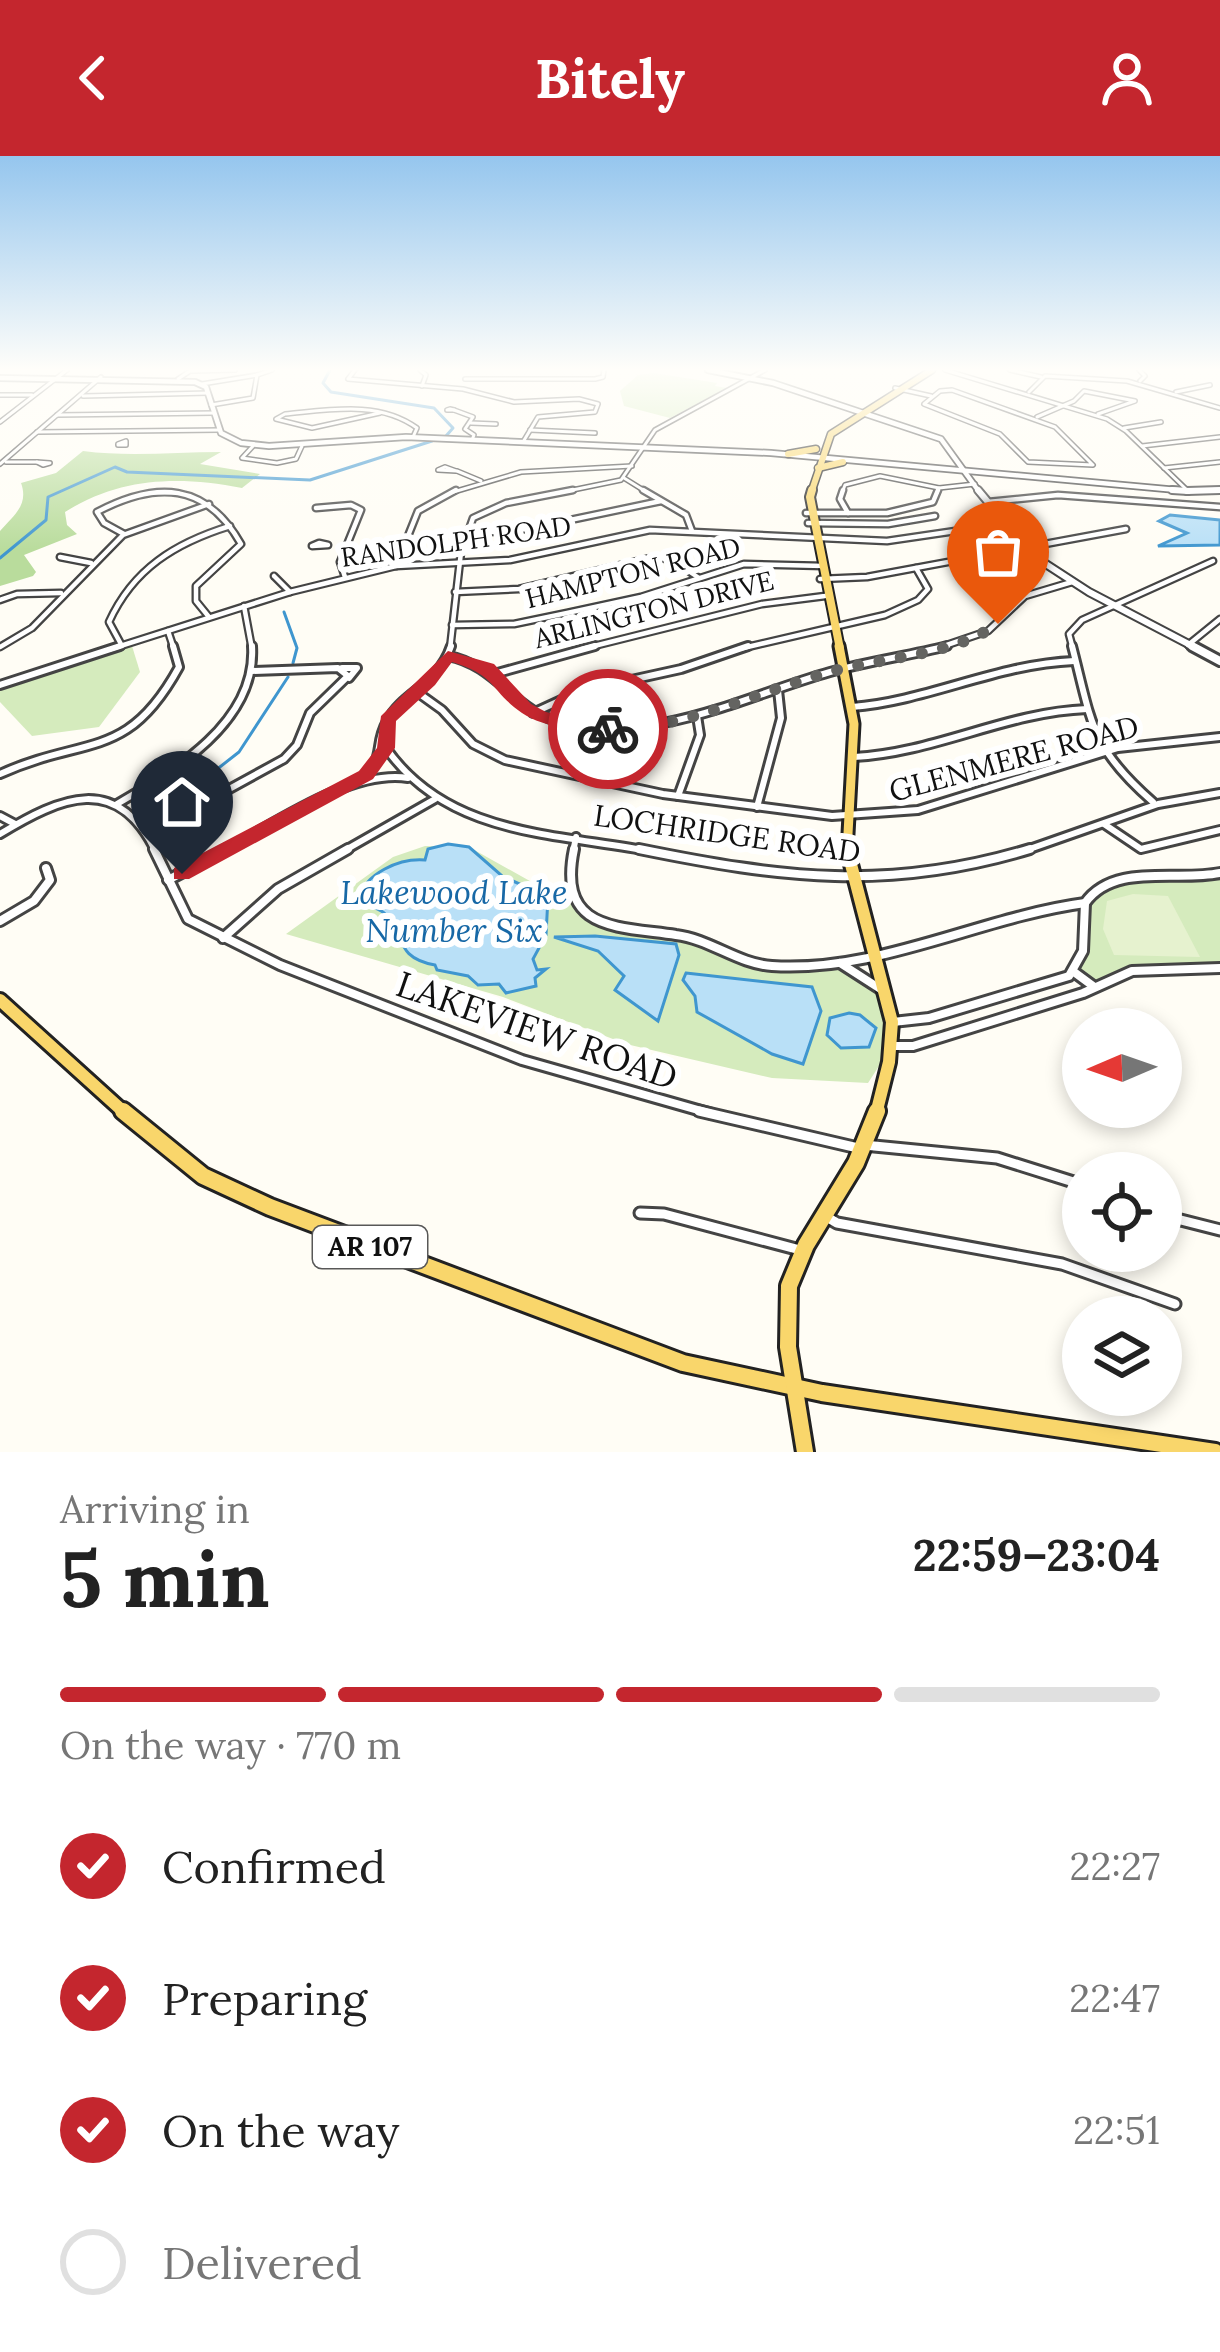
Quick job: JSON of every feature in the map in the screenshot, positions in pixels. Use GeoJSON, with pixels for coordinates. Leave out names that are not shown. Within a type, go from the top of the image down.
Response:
{"type":"FeatureCollection","features":[{"type":"Feature","properties":{"kind":"main road"},"geometry":{"type":"LineString","coordinates":[[805,1452],[787,1304],[794,1269],[862,1147],[892,1046],[892,1022],[854,879],[846,817],[854,757],[851,707],[804,493],[828,430]]}},
{"type":"Feature","properties":{"kind":"main road"},"geometry":{"type":"LineString","coordinates":[[788,456],[808,454],[843,461]]}},
{"type":"Feature","properties":{"kind":"main road"},"geometry":{"type":"LineString","coordinates":[[788,456],[843,461]]}},
{"type":"Feature","properties":{"kind":"main road"},"geometry":{"type":"LineString","coordinates":[[824,579],[832,619]]}},
{"type":"Feature","properties":{"kind":"main road","name":"AR 107"},"geometry":{"type":"LineString","coordinates":[[0,1000],[157,1142],[217,1183],[436,1273],[654,1353],[796,1387],[959,1416],[1215,1452]]}},
{"type":"Feature","properties":{"kind":"street"},"geometry":{"type":"LineString","coordinates":[[1,463],[37,432],[200,430]]}},
{"type":"Feature","properties":{"kind":"street"},"geometry":{"type":"LineString","coordinates":[[220,430],[229,439],[254,446],[413,437],[788,456]]}},
{"type":"Feature","properties":{"kind":"street"},"geometry":{"type":"LineString","coordinates":[[413,437],[414,430]]}},
{"type":"Feature","properties":{"kind":"street"},"geometry":{"type":"LineString","coordinates":[[467,430],[474,435],[472,440]]}},
{"type":"Feature","properties":{"kind":"street"},"geometry":{"type":"LineString","coordinates":[[523,442],[530,430]]}},
{"type":"Feature","properties":{"kind":"street"},"geometry":{"type":"LineString","coordinates":[[540,430],[595,433]]}},
{"type":"Feature","properties":{"kind":"street"},"geometry":{"type":"LineString","coordinates":[[168,880],[358,781],[377,764],[386,748],[386,723],[448,656],[458,563],[473,518],[491,507],[624,478],[658,430]]}},
{"type":"Feature","properties":{"kind":"street"},"geometry":{"type":"LineString","coordinates":[[914,430],[941,440],[1022,547],[1115,607],[1220,661]]}},
{"type":"Feature","properties":{"kind":"street"},"geometry":{"type":"LineString","coordinates":[[991,430],[1025,461],[1068,467],[1093,464],[1059,430]]}},
{"type":"Feature","properties":{"kind":"street"},"geometry":{"type":"LineString","coordinates":[[1125,430],[1188,491]]}},
{"type":"Feature","properties":{"kind":"street"},"geometry":{"type":"LineString","coordinates":[[126,441],[135,432]]}},
{"type":"Feature","properties":{"kind":"street"},"geometry":{"type":"LineString","coordinates":[[1142,446],[1220,437]]}},
{"type":"Feature","properties":{"kind":"street"},"geometry":{"type":"LineString","coordinates":[[254,446],[242,454],[244,459],[277,463],[297,458],[302,446]]}},
{"type":"Feature","properties":{"kind":"street"},"geometry":{"type":"LineString","coordinates":[[843,461],[1220,490]]}},
{"type":"Feature","properties":{"kind":"street"},"geometry":{"type":"LineString","coordinates":[[1,463],[37,462]]}},
{"type":"Feature","properties":{"kind":"street"},"geometry":{"type":"LineString","coordinates":[[1164,468],[1220,462]]}},
{"type":"Feature","properties":{"kind":"street"},"geometry":{"type":"LineString","coordinates":[[396,566],[418,511],[481,482],[574,466],[632,466]]}},
{"type":"Feature","properties":{"kind":"street"},"geometry":{"type":"LineString","coordinates":[[1068,467],[1081,496]]}},
{"type":"Feature","properties":{"kind":"street"},"geometry":{"type":"LineString","coordinates":[[456,471],[481,482]]}},
{"type":"Feature","properties":{"kind":"street"},"geometry":{"type":"LineString","coordinates":[[624,478],[688,516],[692,531]]}},
{"type":"Feature","properties":{"kind":"street"},"geometry":{"type":"LineString","coordinates":[[848,513],[839,500],[845,485],[857,480],[911,478],[939,488],[976,484]]}},
{"type":"Feature","properties":{"kind":"street"},"geometry":{"type":"LineString","coordinates":[[810,518],[926,506],[939,488]]}},
{"type":"Feature","properties":{"kind":"street"},"geometry":{"type":"LineString","coordinates":[[124,534],[104,523],[97,512],[130,498],[172,491],[193,493],[209,504],[230,526],[239,547],[212,567],[195,590],[196,601],[209,617]]}},
{"type":"Feature","properties":{"kind":"street"},"geometry":{"type":"LineString","coordinates":[[988,502],[1081,496],[1220,507]]}},
{"type":"Feature","properties":{"kind":"street"},"geometry":{"type":"LineString","coordinates":[[465,534],[527,529],[661,501]]}},
{"type":"Feature","properties":{"kind":"street"},"geometry":{"type":"LineString","coordinates":[[0,647],[32,628],[124,534],[209,504]]}},
{"type":"Feature","properties":{"kind":"street"},"geometry":{"type":"LineString","coordinates":[[306,510],[360,508],[340,565],[345,577]]}},
{"type":"Feature","properties":{"kind":"street"},"geometry":{"type":"LineString","coordinates":[[810,518],[893,524],[935,516]]}},
{"type":"Feature","properties":{"kind":"street","name":"RANDOLPH ROAD"},"geometry":{"type":"LineString","coordinates":[[0,685],[290,592],[396,566],[519,558],[636,531],[887,542],[1003,524]]}},
{"type":"Feature","properties":{"kind":"street"},"geometry":{"type":"LineString","coordinates":[[122,646],[110,622],[132,586],[172,545],[230,526]]}},
{"type":"Feature","properties":{"kind":"street"},"geometry":{"type":"LineString","coordinates":[[824,579],[916,568],[1126,529]]}},
{"type":"Feature","properties":{"kind":"street"},"geometry":{"type":"LineString","coordinates":[[328,545],[346,545]]}},
{"type":"Feature","properties":{"kind":"street"},"geometry":{"type":"LineString","coordinates":[[60,557],[92,563]]}},
{"type":"Feature","properties":{"kind":"street"},"geometry":{"type":"LineString","coordinates":[[455,592],[512,590],[658,557],[676,562],[699,578]]}},
{"type":"Feature","properties":{"kind":"street"},"geometry":{"type":"LineString","coordinates":[[1153,802],[1103,752],[1068,638],[1072,628],[1213,561]]}},
{"type":"Feature","properties":{"kind":"street","name":"HAMPTON ROAD"},"geometry":{"type":"LineString","coordinates":[[452,625],[520,623],[628,600],[750,563],[821,566]]}},
{"type":"Feature","properties":{"kind":"street"},"geometry":{"type":"LineString","coordinates":[[532,712],[581,688],[664,674],[832,619],[922,598],[928,586],[916,568]]}},
{"type":"Feature","properties":{"kind":"street"},"geometry":{"type":"LineString","coordinates":[[274,576],[290,592]]}},
{"type":"Feature","properties":{"kind":"street"},"geometry":{"type":"LineString","coordinates":[[448,656],[470,659],[494,674],[532,712],[562,723],[609,729],[697,716],[844,668],[901,659],[982,633],[998,624],[1023,597],[1072,581]]}},
{"type":"Feature","properties":{"kind":"street"},"geometry":{"type":"LineString","coordinates":[[0,600],[17,594],[63,593]]}},
{"type":"Feature","properties":{"kind":"street","name":"ARLINGTON DRIVE"},"geometry":{"type":"LineString","coordinates":[[494,674],[752,603],[825,596]]}},
{"type":"Feature","properties":{"kind":"street"},"geometry":{"type":"LineString","coordinates":[[0,834],[64,799],[86,797],[117,804],[165,776],[215,731],[252,671],[244,607]]}},
{"type":"Feature","properties":{"kind":"street"},"geometry":{"type":"LineString","coordinates":[[1188,645],[1220,619]]}},
{"type":"Feature","properties":{"kind":"street"},"geometry":{"type":"LineString","coordinates":[[0,774],[37,758],[116,740],[138,728],[179,667],[168,631]]}},
{"type":"Feature","properties":{"kind":"street"},"geometry":{"type":"LineString","coordinates":[[851,707],[895,704],[1031,667],[1074,662]]}},
{"type":"Feature","properties":{"kind":"street"},"geometry":{"type":"LineString","coordinates":[[147,834],[284,759],[297,745],[310,713],[347,674],[338,668],[252,671]]}},
{"type":"Feature","properties":{"kind":"street"},"geometry":{"type":"LineString","coordinates":[[757,807],[783,710],[778,690]]}},
{"type":"Feature","properties":{"kind":"street","name":"GLENMERE ROAD"},"geometry":{"type":"LineString","coordinates":[[417,692],[442,710],[468,740],[497,757],[678,796],[846,817],[918,811],[1142,743],[1220,737]]}},
{"type":"Feature","properties":{"kind":"street"},"geometry":{"type":"LineString","coordinates":[[854,757],[913,753],[1050,712],[1087,709]]}},
{"type":"Feature","properties":{"kind":"street"},"geometry":{"type":"LineString","coordinates":[[678,796],[700,735],[697,716]]}},
{"type":"Feature","properties":{"kind":"street","name":"LOCHRIDGE ROAD"},"geometry":{"type":"LineString","coordinates":[[386,748],[408,778],[435,799],[487,823],[681,858],[854,879],[942,872],[1104,824],[1153,802],[1220,793]]}},
{"type":"Feature","properties":{"kind":"street"},"geometry":{"type":"LineString","coordinates":[[358,781],[380,776],[408,778]]}},
{"type":"Feature","properties":{"kind":"street"},"geometry":{"type":"LineString","coordinates":[[224,938],[278,889],[435,799]]}},
{"type":"Feature","properties":{"kind":"street","name":"LAKEVIEW ROAD"},"geometry":{"type":"LineString","coordinates":[[117,804],[147,834],[183,916],[394,1011],[585,1082],[691,1111],[862,1147],[997,1158],[1062,1178]]}},
{"type":"Feature","properties":{"kind":"street"},"geometry":{"type":"LineString","coordinates":[[0,816],[15,824]]}},
{"type":"Feature","properties":{"kind":"street"},"geometry":{"type":"LineString","coordinates":[[1104,824],[1138,849],[1220,830]]}},
{"type":"Feature","properties":{"kind":"street"},"geometry":{"type":"LineString","coordinates":[[576,837],[567,874],[569,894],[599,924],[621,931],[691,937],[757,964],[840,963],[1085,903]]}},
{"type":"Feature","properties":{"kind":"street"},"geometry":{"type":"LineString","coordinates":[[0,921],[38,898],[48,885],[46,868]]}},
{"type":"Feature","properties":{"kind":"street"},"geometry":{"type":"LineString","coordinates":[[892,1022],[929,1018],[1074,972],[1085,936],[1085,903],[1094,888],[1112,880],[1194,879],[1220,873]]}},
{"type":"Feature","properties":{"kind":"street"},"geometry":{"type":"LineString","coordinates":[[840,963],[884,991]]}},
{"type":"Feature","properties":{"kind":"street"},"geometry":{"type":"LineString","coordinates":[[892,1046],[913,1046],[1083,993],[1138,969],[1220,968]]}},
{"type":"Feature","properties":{"kind":"street"},"geometry":{"type":"LineString","coordinates":[[1074,972],[1093,986]]}},
{"type":"Feature","properties":{"kind":"street"},"geometry":{"type":"LineString","coordinates":[[640,1214],[664,1214],[804,1252]]}},
{"type":"Feature","properties":{"kind":"street"},"geometry":{"type":"LineString","coordinates":[[825,1216],[837,1223],[1062,1264],[1152,1296]]}},
{"type":"Feature","properties":{"kind":"street"},"geometry":{"type":"LineString","coordinates":[[1182,1220],[1220,1230]]}},
{"type":"Feature","properties":{"kind":"green space"},"geometry":{"type":"Polygon","coordinates":[[[83,451],[221,452],[200,464],[260,474],[242,488],[151,482],[86,500],[65,512],[67,525],[77,534],[24,555],[36,572],[33,576],[0,586],[0,531],[22,504],[21,483],[56,473],[83,451]]]}},
{"type":"Feature","properties":{"kind":"green space"},"geometry":{"type":"Polygon","coordinates":[[[132,646],[140,672],[99,727],[32,736],[0,702],[0,689],[132,646]]]}},
{"type":"Feature","properties":{"kind":"green space"},"geometry":{"type":"Polygon","coordinates":[[[425,846],[469,847],[578,908],[598,927],[691,937],[769,966],[844,965],[884,988],[892,1046],[868,1083],[772,1078],[626,1044],[503,997],[286,934],[393,857],[425,846]]]}},
{"type":"Feature","properties":{"kind":"green space"},"geometry":{"type":"Polygon","coordinates":[[[1220,873],[1220,968],[1138,969],[1093,986],[1074,972],[1085,903],[1099,885],[1220,873]]]}},
{"type":"Feature","properties":{"kind":"green space"},"geometry":{"type":"Polygon","coordinates":[[[1133,894],[1168,896],[1200,957],[1114,955],[1103,929],[1107,901],[1133,894]]]}},
{"type":"Feature","properties":{"kind":"water"},"geometry":{"type":"Polygon","coordinates":[[[1170,515],[1220,520],[1220,545],[1158,546],[1187,533],[1159,521],[1170,515]]]}},
{"type":"Feature","properties":{"kind":"water","name":"Lakewood Lake Number Six"},"geometry":{"type":"Polygon","coordinates":[[[448,844],[469,847],[502,876],[548,897],[546,935],[533,959],[537,970],[546,969],[535,978],[536,986],[506,993],[499,984],[478,985],[468,976],[437,970],[406,950],[384,913],[358,899],[368,882],[385,869],[425,860],[428,849],[448,844]]]}},
{"type":"Feature","properties":{"kind":"water"},"geometry":{"type":"Polygon","coordinates":[[[554,937],[676,944],[679,955],[658,1021],[615,990],[624,976],[598,951],[554,937]]]}},
{"type":"Feature","properties":{"kind":"water"},"geometry":{"type":"Polygon","coordinates":[[[686,973],[812,987],[821,1011],[803,1064],[772,1054],[697,1012],[695,996],[683,980],[686,973]]]}},
{"type":"Feature","properties":{"kind":"water"},"geometry":{"type":"Polygon","coordinates":[[[849,1013],[876,1028],[869,1047],[841,1048],[827,1035],[830,1018],[849,1013]]]}},
{"type":"Feature","properties":{"kind":"waterway"},"geometry":{"type":"LineString","coordinates":[[446,436],[451,430]]}},
{"type":"Feature","properties":{"kind":"waterway"},"geometry":{"type":"LineString","coordinates":[[0,558],[46,520],[48,497],[115,467],[127,472],[310,480],[432,441]]}},
{"type":"Feature","properties":{"kind":"waterway"},"geometry":{"type":"LineString","coordinates":[[284,612],[297,648],[293,663]]}},
{"type":"Feature","properties":{"kind":"waterway"},"geometry":{"type":"LineString","coordinates":[[202,781],[239,752],[288,677]]}},
{"type":"Feature","properties":{"kind":"way so far"},"geometry":{"type":"LineString","coordinates":[[608,729],[697,716],[830,672],[912,656],[998,624]]}},
{"type":"Feature","properties":{"kind":"route"},"geometry":{"type":"LineString","coordinates":[[182,874],[366,775],[386,748],[387,720],[429,682],[448,656],[488,668],[525,708],[542,717],[608,729]]}}]}
